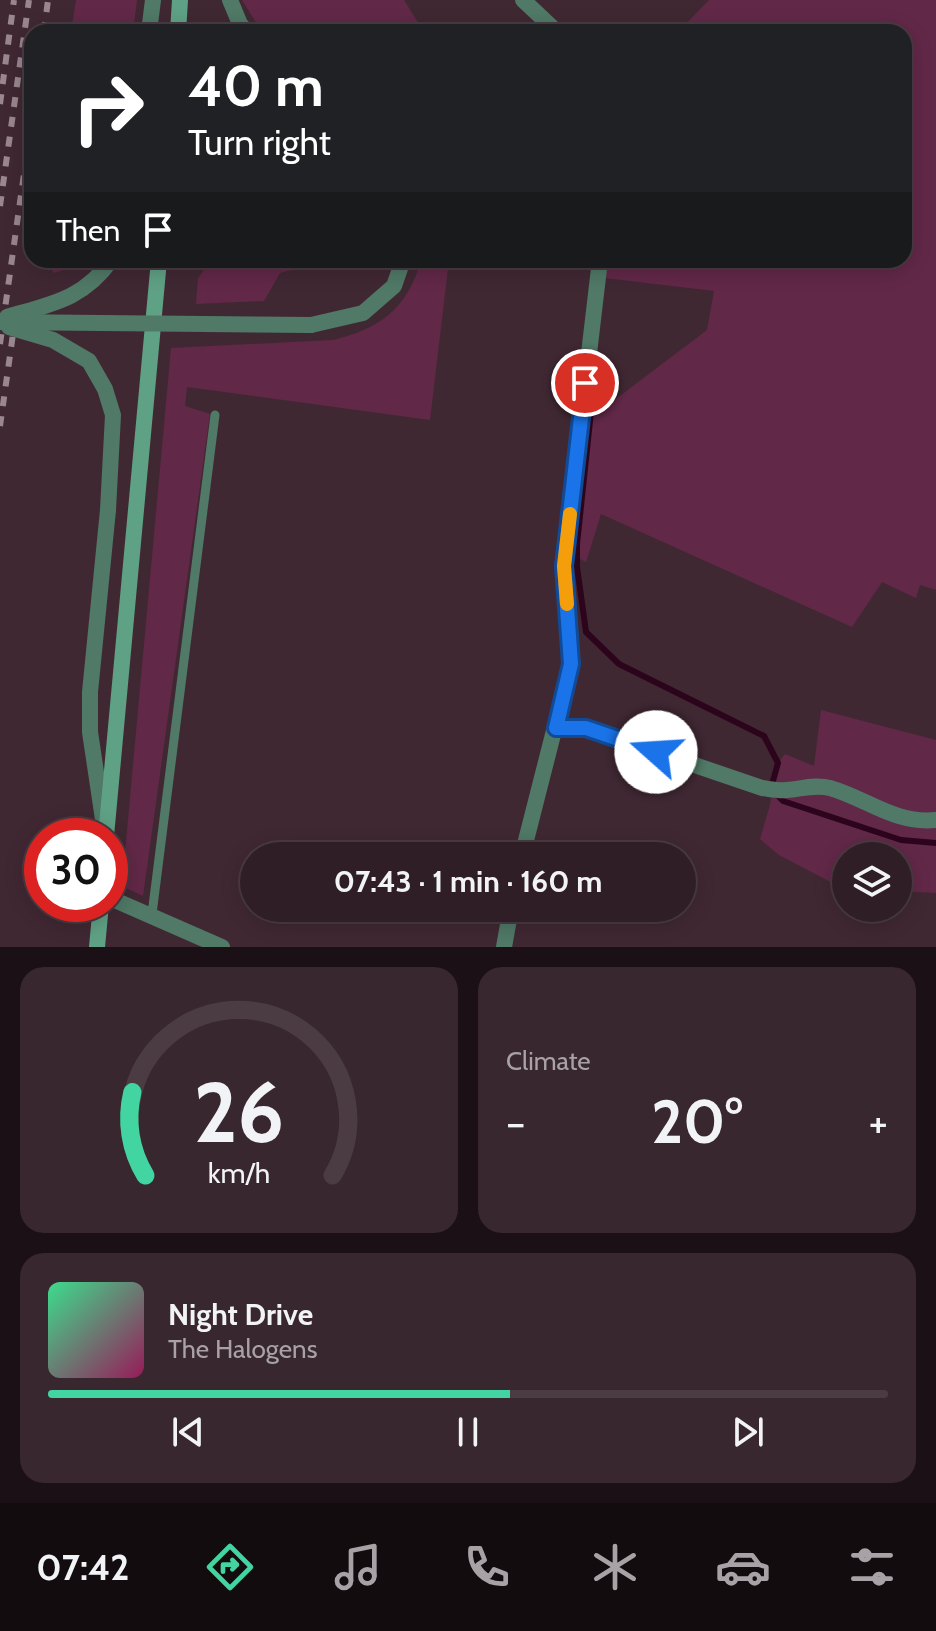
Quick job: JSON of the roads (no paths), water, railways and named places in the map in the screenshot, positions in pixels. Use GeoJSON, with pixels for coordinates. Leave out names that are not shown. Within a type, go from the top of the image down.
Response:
{"type":"FeatureCollection","features":[{"type":"Feature","properties":{"kind":"main road"},"geometry":{"type":"LineString","coordinates":[[178,24],[180,0]]}},
{"type":"Feature","properties":{"kind":"main road"},"geometry":{"type":"LineString","coordinates":[[108,818],[160,268]]}},
{"type":"Feature","properties":{"kind":"main road"},"geometry":{"type":"LineString","coordinates":[[97,947],[99,922]]}},
{"type":"Feature","properties":{"kind":"street"},"geometry":{"type":"LineString","coordinates":[[150,24],[153,0]]}},
{"type":"Feature","properties":{"kind":"street"},"geometry":{"type":"LineString","coordinates":[[230,0],[240,24]]}},
{"type":"Feature","properties":{"kind":"street"},"geometry":{"type":"LineString","coordinates":[[523,0],[548,24]]}},
{"type":"Feature","properties":{"kind":"street"},"geometry":{"type":"LineString","coordinates":[[0,322],[77,295],[105,268]]}},
{"type":"Feature","properties":{"kind":"street"},"geometry":{"type":"LineString","coordinates":[[0,322],[311,325],[363,313],[394,286],[400,268]]}},
{"type":"Feature","properties":{"kind":"street"},"geometry":{"type":"LineString","coordinates":[[526,842],[571,664],[564,566],[599,268]]}},
{"type":"Feature","properties":{"kind":"street"},"geometry":{"type":"LineString","coordinates":[[0,322],[53,340],[89,361],[105,389],[113,415],[108,510],[90,692],[90,732],[103,818]]}},
{"type":"Feature","properties":{"kind":"street"},"geometry":{"type":"LineString","coordinates":[[556,728],[586,728],[762,788],[784,791],[826,787],[855,796],[886,813],[918,822],[936,820]]}},
{"type":"Feature","properties":{"kind":"street"},"geometry":{"type":"LineString","coordinates":[[128,905],[222,947]]}},
{"type":"Feature","properties":{"kind":"street"},"geometry":{"type":"LineString","coordinates":[[504,947],[508,922]]}},
{"type":"Feature","properties":{"kind":"lane"},"geometry":{"type":"LineString","coordinates":[[152,914],[215,415]]}},
{"type":"Feature","properties":{"kind":"waterway"},"geometry":{"type":"LineString","coordinates":[[597,355],[577,544],[586,632],[619,664],[764,736],[778,763],[771,788],[783,801],[901,840],[936,843]]}},
{"type":"Feature","properties":{"kind":"railway"},"geometry":{"type":"LineString","coordinates":[[0,104],[14,0]]}},
{"type":"Feature","properties":{"kind":"railway"},"geometry":{"type":"LineString","coordinates":[[26,24],[29,0]]}},
{"type":"Feature","properties":{"kind":"railway"},"geometry":{"type":"LineString","coordinates":[[45,24],[48,0]]}},
{"type":"Feature","properties":{"kind":"railway"},"geometry":{"type":"LineString","coordinates":[[0,206],[24,36]]}},
{"type":"Feature","properties":{"kind":"railway"},"geometry":{"type":"LineString","coordinates":[[0,344],[24,174]]}},
{"type":"Feature","properties":{"kind":"railway"},"geometry":{"type":"LineString","coordinates":[[0,426],[14,327]]}}]}
